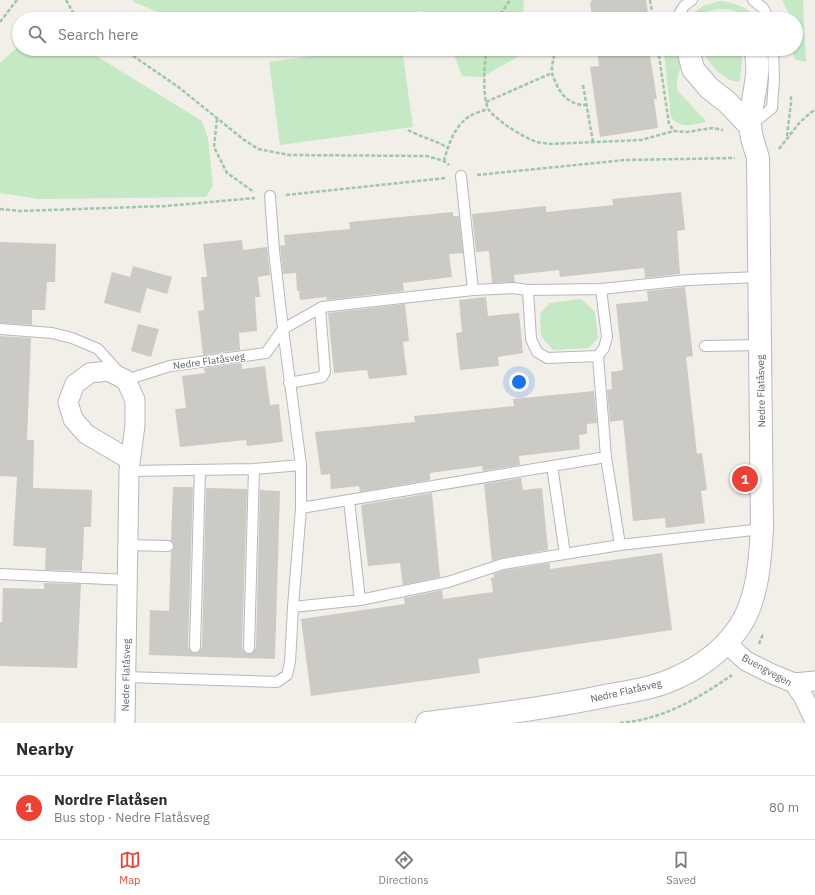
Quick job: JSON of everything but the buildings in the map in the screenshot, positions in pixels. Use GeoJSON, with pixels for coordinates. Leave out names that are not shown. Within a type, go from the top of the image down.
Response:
{"type":"FeatureCollection","features":[{"type":"Feature","properties":{"kind":"street","name":"Nedre Flatåsveg"},"geometry":{"type":"LineString","coordinates":[[690,56],[693,69],[709,88],[727,102],[750,126]]}},
{"type":"Feature","properties":{"kind":"street","name":"Nedre Flatåsveg"},"geometry":{"type":"LineString","coordinates":[[427,723],[490,719],[646,688],[680,677],[707,661],[727,644],[743,621],[753,597],[759,565],[762,529],[758,158],[750,126],[757,76],[756,56]]}},
{"type":"Feature","properties":{"kind":"street"},"geometry":{"type":"LineString","coordinates":[[126,380],[108,371],[90,373],[75,384],[68,402],[73,419],[86,434],[130,465]]}},
{"type":"Feature","properties":{"kind":"street","name":"Nedre Flatåsveg"},"geometry":{"type":"LineString","coordinates":[[125,723],[130,465],[135,425],[135,400],[126,380]]}},
{"type":"Feature","properties":{"kind":"street","name":"Buengvegen"},"geometry":{"type":"LineString","coordinates":[[727,644],[746,661],[794,683],[803,696],[815,721]]}},
{"type":"Feature","properties":{"kind":"street"},"geometry":{"type":"LineString","coordinates":[[794,683],[815,681]]}},
{"type":"Feature","properties":{"kind":"lane"},"geometry":{"type":"LineString","coordinates":[[680,12],[684,6],[692,0]]}},
{"type":"Feature","properties":{"kind":"lane"},"geometry":{"type":"LineString","coordinates":[[753,0],[763,8],[765,12]]}},
{"type":"Feature","properties":{"kind":"lane"},"geometry":{"type":"LineString","coordinates":[[750,126],[772,108],[774,56]]}},
{"type":"Feature","properties":{"kind":"lane"},"geometry":{"type":"LineString","coordinates":[[461,176],[473,290]]}},
{"type":"Feature","properties":{"kind":"lane"},"geometry":{"type":"LineString","coordinates":[[126,677],[278,682],[287,675],[290,662],[301,508],[301,466],[266,197]]}},
{"type":"Feature","properties":{"kind":"lane","name":"Nedre Flatåsveg"},"geometry":{"type":"LineString","coordinates":[[0,330],[52,333],[72,338],[98,349],[126,380],[170,366],[266,352],[283,330],[320,308],[473,290],[513,288],[528,290],[601,289],[688,280],[759,278]]}},
{"type":"Feature","properties":{"kind":"lane"},"geometry":{"type":"LineString","coordinates":[[601,289],[607,337],[604,348],[598,356],[606,457],[620,545]]}},
{"type":"Feature","properties":{"kind":"lane"},"geometry":{"type":"LineString","coordinates":[[528,290],[531,339],[536,352],[547,358],[598,356]]}},
{"type":"Feature","properties":{"kind":"lane"},"geometry":{"type":"LineString","coordinates":[[289,383],[322,377],[325,372],[320,308]]}},
{"type":"Feature","properties":{"kind":"lane"},"geometry":{"type":"LineString","coordinates":[[705,346],[760,345]]}},
{"type":"Feature","properties":{"kind":"lane"},"geometry":{"type":"LineString","coordinates":[[301,508],[606,457]]}},
{"type":"Feature","properties":{"kind":"lane"},"geometry":{"type":"LineString","coordinates":[[130,465],[200,470],[301,466]]}},
{"type":"Feature","properties":{"kind":"lane"},"geometry":{"type":"LineString","coordinates":[[552,466],[565,554]]}},
{"type":"Feature","properties":{"kind":"lane"},"geometry":{"type":"LineString","coordinates":[[249,648],[254,469]]}},
{"type":"Feature","properties":{"kind":"lane"},"geometry":{"type":"LineString","coordinates":[[195,647],[200,470]]}},
{"type":"Feature","properties":{"kind":"lane"},"geometry":{"type":"LineString","coordinates":[[349,500],[360,600]]}},
{"type":"Feature","properties":{"kind":"lane"},"geometry":{"type":"LineString","coordinates":[[293,607],[360,600],[448,582],[504,564],[620,545],[762,529]]}},
{"type":"Feature","properties":{"kind":"lane"},"geometry":{"type":"LineString","coordinates":[[128,546],[168,546]]}},
{"type":"Feature","properties":{"kind":"lane"},"geometry":{"type":"LineString","coordinates":[[0,574],[128,580]]}},
{"type":"Feature","properties":{"kind":"path"},"geometry":{"type":"LineString","coordinates":[[0,22],[17,0]]}},
{"type":"Feature","properties":{"kind":"path"},"geometry":{"type":"LineString","coordinates":[[66,0],[73,12]]}},
{"type":"Feature","properties":{"kind":"path"},"geometry":{"type":"LineString","coordinates":[[500,12],[510,0]]}},
{"type":"Feature","properties":{"kind":"path"},"geometry":{"type":"LineString","coordinates":[[650,0],[652,12]]}},
{"type":"Feature","properties":{"kind":"path"},"geometry":{"type":"LineString","coordinates":[[133,56],[177,86],[243,139],[258,149],[289,156],[427,156],[444,161],[461,176]]}},
{"type":"Feature","properties":{"kind":"path"},"geometry":{"type":"LineString","coordinates":[[486,56],[484,88],[488,109],[503,124],[536,142],[549,144],[641,140],[674,131],[687,132],[712,128],[727,131]]}},
{"type":"Feature","properties":{"kind":"path"},"geometry":{"type":"LineString","coordinates":[[554,56],[552,73],[559,92],[570,101],[580,106],[587,105]]}},
{"type":"Feature","properties":{"kind":"path"},"geometry":{"type":"LineString","coordinates":[[659,56],[669,124],[674,131]]}},
{"type":"Feature","properties":{"kind":"path"},"geometry":{"type":"LineString","coordinates":[[486,102],[552,73]]}},
{"type":"Feature","properties":{"kind":"path"},"geometry":{"type":"LineString","coordinates":[[583,85],[593,142]]}},
{"type":"Feature","properties":{"kind":"path"},"geometry":{"type":"LineString","coordinates":[[444,161],[447,146],[457,129],[470,116],[488,109]]}},
{"type":"Feature","properties":{"kind":"path"},"geometry":{"type":"LineString","coordinates":[[0,209],[20,211],[166,206],[625,160],[758,158],[774,155],[800,122],[815,109]]}},
{"type":"Feature","properties":{"kind":"path"},"geometry":{"type":"LineString","coordinates":[[217,118],[214,147],[227,173],[266,197]]}},
{"type":"Feature","properties":{"kind":"path"},"geometry":{"type":"LineString","coordinates":[[408,130],[420,137],[434,140],[447,146]]}},
{"type":"Feature","properties":{"kind":"green space"},"geometry":{"type":"Polygon","coordinates":[[[133,0],[524,0],[523,12],[158,12],[134,2],[133,0]]]}},
{"type":"Feature","properties":{"kind":"green space"},"geometry":{"type":"Polygon","coordinates":[[[782,0],[803,0],[806,62],[794,59],[794,56],[803,56],[803,12],[788,12],[782,0]]]}},
{"type":"Feature","properties":{"kind":"green space"},"geometry":{"type":"Polygon","coordinates":[[[720,1],[741,6],[751,12],[716,9],[705,12],[695,12],[707,5],[720,1]]]}},
{"type":"Feature","properties":{"kind":"green space"},"geometry":{"type":"Polygon","coordinates":[[[12,52],[12,56],[96,56],[202,121],[208,138],[213,185],[206,197],[39,199],[0,193],[0,63],[12,52]]]}},
{"type":"Feature","properties":{"kind":"green space"},"geometry":{"type":"Polygon","coordinates":[[[313,56],[403,56],[413,127],[280,145],[269,62],[313,56]]]}},
{"type":"Feature","properties":{"kind":"green space"},"geometry":{"type":"Polygon","coordinates":[[[455,56],[519,56],[482,77],[462,76],[455,56]]]}},
{"type":"Feature","properties":{"kind":"green space"},"geometry":{"type":"Polygon","coordinates":[[[664,56],[678,56],[680,69],[677,80],[677,90],[706,121],[691,125],[683,125],[671,117],[664,56]]]}},
{"type":"Feature","properties":{"kind":"green space"},"geometry":{"type":"Polygon","coordinates":[[[706,56],[742,56],[740,80],[738,82],[727,78],[718,72],[706,56]]]}},
{"type":"Feature","properties":{"kind":"green space"},"geometry":{"type":"Polygon","coordinates":[[[581,299],[595,312],[598,338],[589,348],[553,350],[541,336],[540,314],[550,303],[581,299]]]}},
{"type":"Feature","properties":{"kind":"place","name":"Nordre Flatåsen"},"geometry":{"type":"Point","coordinates":[745,479]}}]}
